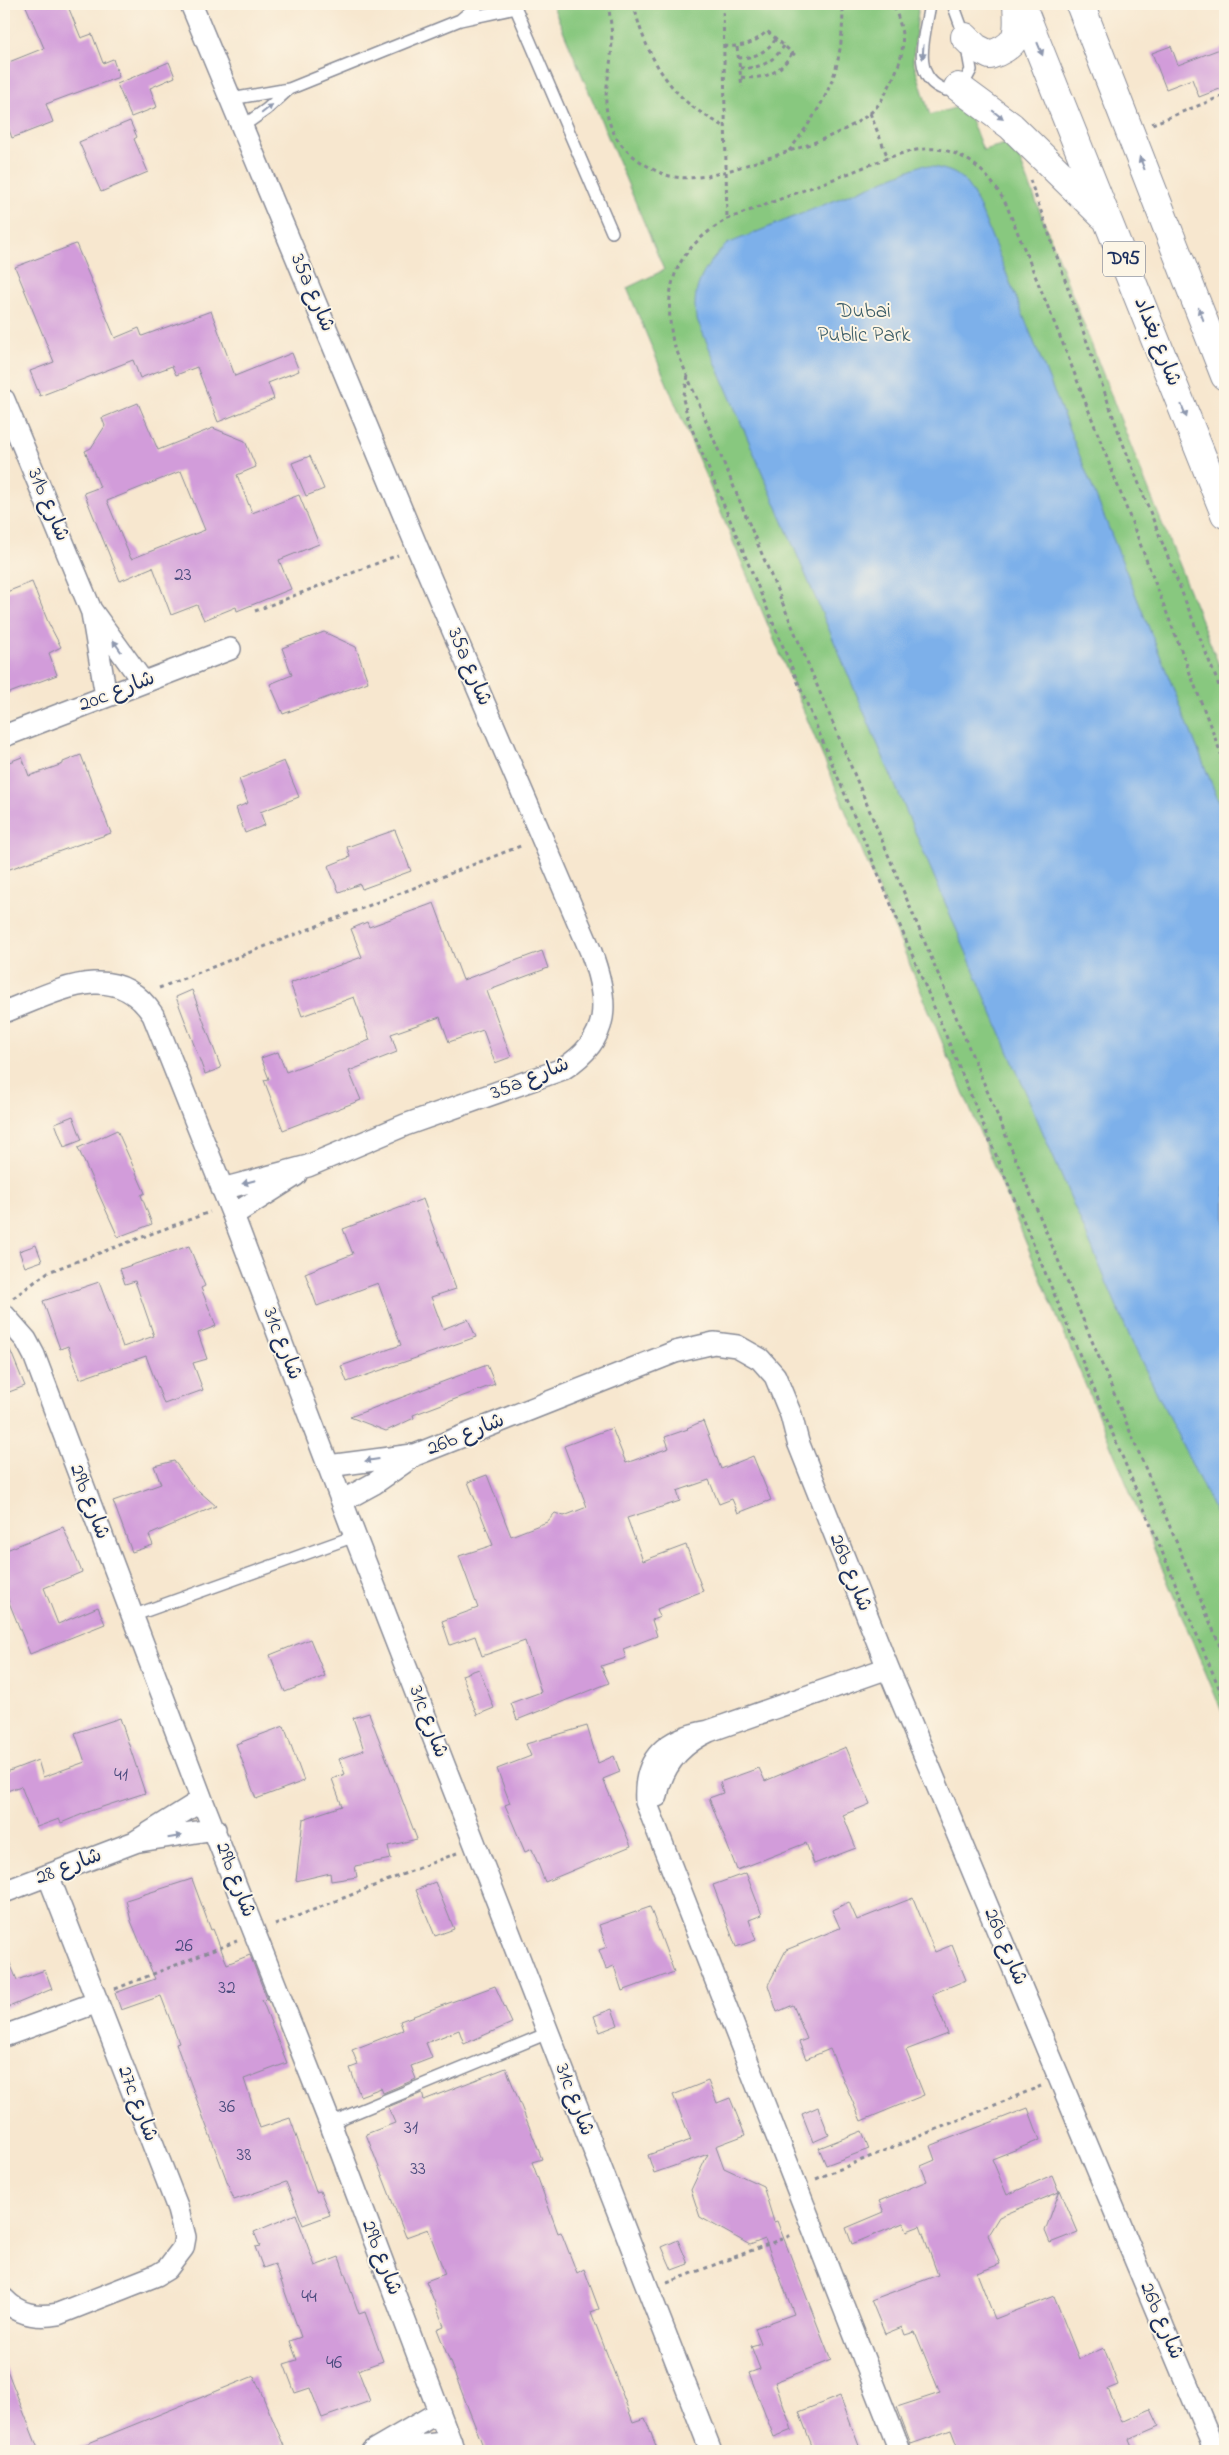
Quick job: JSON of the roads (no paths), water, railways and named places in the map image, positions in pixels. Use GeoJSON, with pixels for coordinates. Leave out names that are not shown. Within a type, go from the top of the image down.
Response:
{"type":"FeatureCollection","features":[{"type":"Feature","properties":{"kind":"main road"},"geometry":{"type":"LineString","coordinates":[[965,37],[976,48],[990,55],[1006,50],[1014,42],[1018,22],[1017,4]]}},
{"type":"Feature","properties":{"kind":"main road","name":"شارع بغداد"},"geometry":{"type":"LineString","coordinates":[[1021,4],[1225,514]]}},
{"type":"Feature","properties":{"kind":"main road","name":"D95"},"geometry":{"type":"LineString","coordinates":[[1080,4],[1225,376]]}},
{"type":"Feature","properties":{"kind":"main road"},"geometry":{"type":"LineString","coordinates":[[958,87],[1011,126],[1109,221]]}},
{"type":"Feature","properties":{"kind":"street","name":"35a شارع"},"geometry":{"type":"LineString","coordinates":[[191,4],[601,980],[604,1010],[592,1046],[578,1060],[564,1069],[406,1125],[308,1166],[228,1203]]}},
{"type":"Feature","properties":{"kind":"street","name":"31b شارع"},"geometry":{"type":"LineString","coordinates":[[4,400],[91,610],[106,696]]}},
{"type":"Feature","properties":{"kind":"street","name":"31b شارع"},"geometry":{"type":"LineString","coordinates":[[91,610],[143,682]]}},
{"type":"Feature","properties":{"kind":"street","name":"20c شارع"},"geometry":{"type":"LineString","coordinates":[[4,736],[230,649]]}},
{"type":"Feature","properties":{"kind":"street","name":"31c شارع"},"geometry":{"type":"LineString","coordinates":[[4,1012],[80,984],[104,981],[123,986],[139,996],[153,1015],[228,1203],[355,1536],[711,2451]]}},
{"type":"Feature","properties":{"kind":"street","name":"29b شارع"},"geometry":{"type":"LineString","coordinates":[[7,1309],[34,1355],[202,1800],[330,2123],[452,2446]]}},
{"type":"Feature","properties":{"kind":"street","name":"26b شارع"},"geometry":{"type":"LineString","coordinates":[[342,1501],[375,1483],[415,1455],[692,1347],[714,1343],[737,1346],[760,1359],[775,1376],[791,1416],[798,1442],[888,1668],[1215,2451]]}},
{"type":"Feature","properties":{"kind":"street","name":"26b شارع"},"geometry":{"type":"LineString","coordinates":[[328,1466],[415,1455]]}},
{"type":"Feature","properties":{"kind":"street"},"geometry":{"type":"LineString","coordinates":[[888,1668],[709,1731],[677,1740],[655,1758],[648,1773],[645,1788],[648,1809],[659,1832],[900,2451]]}},
{"type":"Feature","properties":{"kind":"street","name":"شارع 28"},"geometry":{"type":"LineString","coordinates":[[4,1892],[135,1842],[202,1800]]}},
{"type":"Feature","properties":{"kind":"street","name":"شارع 28"},"geometry":{"type":"LineString","coordinates":[[135,1842],[174,1838],[215,1829]]}},
{"type":"Feature","properties":{"kind":"street","name":"27c شارع"},"geometry":{"type":"LineString","coordinates":[[4,2299],[16,2310],[29,2315],[44,2317],[58,2314],[78,2304],[132,2284],[153,2269],[168,2252],[176,2234],[177,2206],[48,1875]]}},
{"type":"Feature","properties":{"kind":"street"},"geometry":{"type":"LineString","coordinates":[[4,2036],[97,2000]]}},
{"type":"Feature","properties":{"kind":"street","name":"27c شارع"},"geometry":{"type":"LineString","coordinates":[[4,2291],[30,2305],[44,2307],[78,2304]]}},
{"type":"Feature","properties":{"kind":"street"},"geometry":{"type":"LineString","coordinates":[[372,2451],[439,2412]]}},
{"type":"Feature","properties":{"kind":"street"},"geometry":{"type":"LineString","coordinates":[[378,2451],[452,2446]]}},
{"type":"Feature","properties":{"kind":"lane"},"geometry":{"type":"LineString","coordinates":[[460,20],[479,4]]}},
{"type":"Feature","properties":{"kind":"lane"},"geometry":{"type":"LineString","coordinates":[[930,4],[924,35],[922,66],[925,74],[934,85],[946,90],[958,87],[969,77],[971,70],[965,37],[953,4]]}},
{"type":"Feature","properties":{"kind":"lane"},"geometry":{"type":"LineString","coordinates":[[231,99],[289,89],[460,20],[515,6],[612,232]]}},
{"type":"Feature","properties":{"kind":"lane"},"geometry":{"type":"LineString","coordinates":[[243,126],[267,109],[289,89]]}},
{"type":"Feature","properties":{"kind":"lane"},"geometry":{"type":"LineString","coordinates":[[132,1616],[355,1536]]}},
{"type":"Feature","properties":{"kind":"lane"},"geometry":{"type":"LineString","coordinates":[[330,2123],[548,2033]]}},
{"type":"Feature","properties":{"kind":"water","name":"Dubai Public Park"},"geometry":{"type":"Polygon","coordinates":[[[922,165],[950,171],[962,179],[978,203],[1225,817],[1225,1532],[1132,1342],[696,317],[695,306],[698,286],[707,268],[727,244],[922,165]]]}}]}
